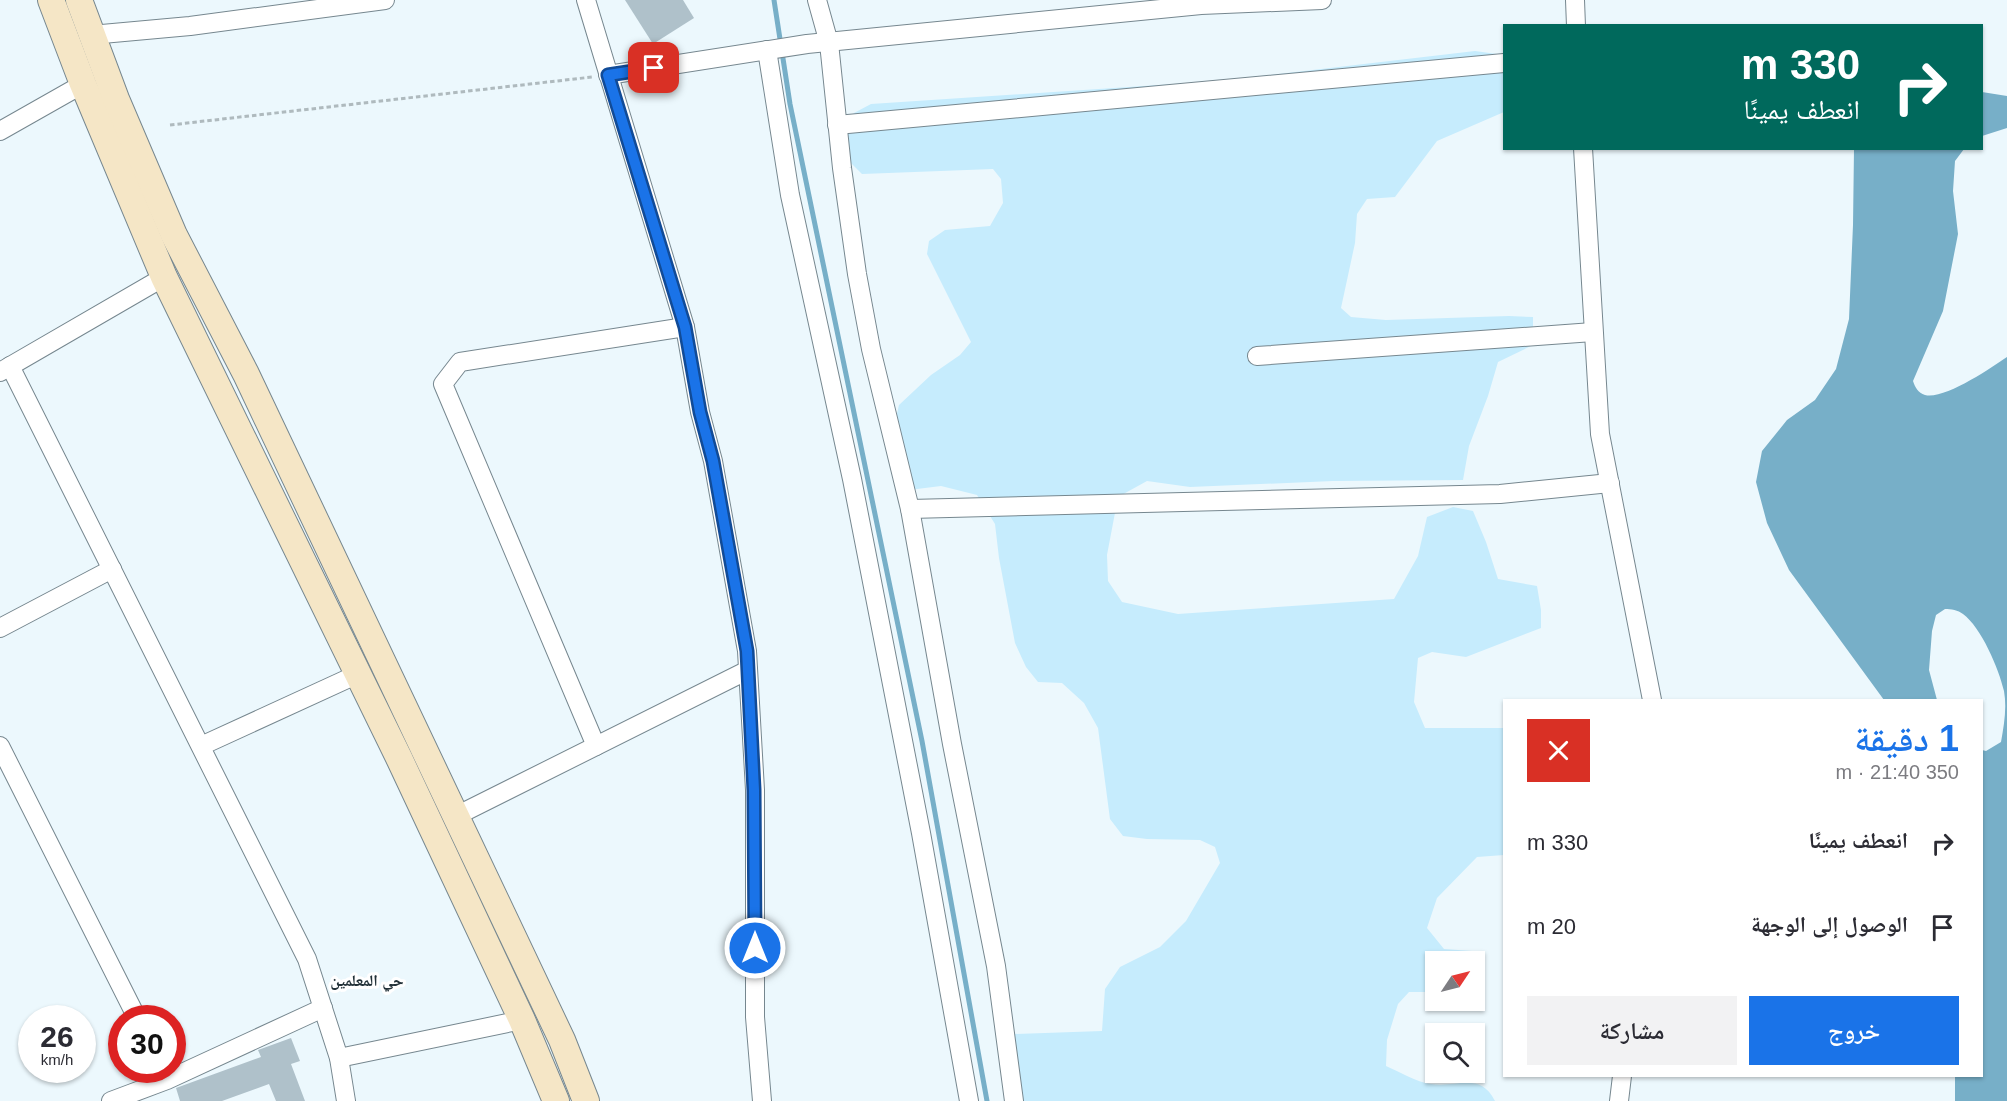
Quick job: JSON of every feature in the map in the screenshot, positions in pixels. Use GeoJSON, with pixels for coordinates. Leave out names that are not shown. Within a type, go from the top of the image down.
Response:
{"type":"FeatureCollection","features":[{"type":"Feature","properties":{"kind":"main road"},"geometry":{"type":"LineString","coordinates":[[51,0],[83,84],[164,277],[358,674],[522,1020],[556,1101]]}},
{"type":"Feature","properties":{"kind":"main road"},"geometry":{"type":"LineString","coordinates":[[79,0],[91,35],[174,235],[246,374],[562,1040],[586,1101]]}},
{"type":"Feature","properties":{"kind":"street"},"geometry":{"type":"LineString","coordinates":[[91,35],[190,26],[385,0]]}},
{"type":"Feature","properties":{"kind":"street"},"geometry":{"type":"LineString","coordinates":[[586,0],[685,327],[700,412],[713,461],[747,651],[754,790],[755,1017],[762,1101]]}},
{"type":"Feature","properties":{"kind":"street"},"geometry":{"type":"LineString","coordinates":[[817,0],[829,43],[837,125],[857,274],[869,338],[910,509],[952,744],[996,966],[1014,1101]]}},
{"type":"Feature","properties":{"kind":"street"},"geometry":{"type":"LineString","coordinates":[[608,75],[807,44],[1201,5],[1322,0]]}},
{"type":"Feature","properties":{"kind":"street"},"geometry":{"type":"LineString","coordinates":[[1575,0],[1576,24]]}},
{"type":"Feature","properties":{"kind":"street"},"geometry":{"type":"LineString","coordinates":[[771,49],[790,195],[863,536],[921,833],[969,1101]]}},
{"type":"Feature","properties":{"kind":"street"},"geometry":{"type":"LineString","coordinates":[[837,125],[1503,63]]}},
{"type":"Feature","properties":{"kind":"street"},"geometry":{"type":"LineString","coordinates":[[0,130],[83,84]]}},
{"type":"Feature","properties":{"kind":"street"},"geometry":{"type":"LineString","coordinates":[[1583,150],[1600,434],[1652,699]]}},
{"type":"Feature","properties":{"kind":"street"},"geometry":{"type":"LineString","coordinates":[[164,277],[5,369],[112,569],[307,959],[339,1058],[346,1101]]}},
{"type":"Feature","properties":{"kind":"street"},"geometry":{"type":"LineString","coordinates":[[596,746],[443,384],[460,362],[685,327]]}},
{"type":"Feature","properties":{"kind":"street"},"geometry":{"type":"LineString","coordinates":[[1257,356],[1593,332]]}},
{"type":"Feature","properties":{"kind":"street"},"geometry":{"type":"LineString","coordinates":[[910,509],[1500,494],[1610,483]]}},
{"type":"Feature","properties":{"kind":"street"},"geometry":{"type":"LineString","coordinates":[[0,628],[112,569]]}},
{"type":"Feature","properties":{"kind":"street"},"geometry":{"type":"LineString","coordinates":[[456,816],[748,670]]}},
{"type":"Feature","properties":{"kind":"street"},"geometry":{"type":"LineString","coordinates":[[201,746],[358,674]]}},
{"type":"Feature","properties":{"kind":"street"},"geometry":{"type":"LineString","coordinates":[[0,746],[130,1005]]}},
{"type":"Feature","properties":{"kind":"street"},"geometry":{"type":"LineString","coordinates":[[186,1066],[323,1008]]}},
{"type":"Feature","properties":{"kind":"street"},"geometry":{"type":"LineString","coordinates":[[339,1058],[522,1020]]}},
{"type":"Feature","properties":{"kind":"street"},"geometry":{"type":"LineString","coordinates":[[1619,1101],[1622,1077]]}},
{"type":"Feature","properties":{"kind":"street"},"geometry":{"type":"LineString","coordinates":[[111,1101],[148,1083]]}},
{"type":"Feature","properties":{"kind":"path"},"geometry":{"type":"LineString","coordinates":[[170,125],[608,75]]}},
{"type":"Feature","properties":{"kind":"shaded area"},"geometry":{"type":"Polygon","coordinates":[[[1475,51],[1503,55],[1503,112],[1437,141],[1395,197],[1367,199],[1357,214],[1355,243],[1341,308],[1351,317],[1386,320],[1533,317],[1533,345],[1498,362],[1469,446],[1463,480],[1333,481],[1190,487],[1147,481],[1118,497],[1107,555],[1108,581],[1122,602],[1178,614],[1394,599],[1418,556],[1427,517],[1453,507],[1473,511],[1498,579],[1537,586],[1541,628],[1466,657],[1432,652],[1418,658],[1414,702],[1425,728],[1503,728],[1503,855],[1477,857],[1437,898],[1427,928],[1444,949],[1472,951],[1425,951],[1425,992],[1409,992],[1398,1004],[1387,1040],[1386,1066],[1425,1083],[1441,1085],[1475,1083],[1489,1092],[1495,1101],[1022,1101],[1014,1034],[1102,1031],[1105,989],[1120,967],[1160,947],[1186,921],[1220,863],[1215,847],[1200,840],[1123,836],[1110,819],[1098,728],[1084,703],[1062,683],[1038,682],[1026,667],[1015,643],[995,524],[977,495],[941,486],[909,490],[895,422],[899,405],[931,375],[960,355],[971,342],[927,254],[929,241],[945,230],[990,226],[1003,203],[1001,179],[993,169],[862,174],[850,162],[843,128],[854,113],[871,104],[1219,81],[1475,51]]]}},
{"type":"Feature","properties":{"kind":"shaded area"},"geometry":{"type":"Polygon","coordinates":[[[1983,92],[2007,96],[2007,128],[1983,136],[1983,92]]]}},
{"type":"Feature","properties":{"kind":"shaded area"},"geometry":{"type":"Polygon","coordinates":[[[1854,150],[1963,150],[1955,161],[1953,191],[1958,234],[1943,311],[1913,381],[1917,390],[1925,395],[1944,393],[1967,382],[2007,357],[2007,1101],[1955,1101],[1955,1077],[1983,1077],[1983,750],[1986,751],[2001,742],[2005,710],[2004,691],[1994,660],[1983,638],[1970,620],[1959,612],[1945,609],[1936,615],[1932,631],[1929,670],[1937,699],[1883,699],[1789,570],[1767,523],[1756,482],[1762,451],[1787,420],[1815,400],[1836,369],[1849,319],[1854,150]]]}},
{"type":"Feature","properties":{"kind":"building"},"geometry":{"type":"Polygon","coordinates":[[[625,0],[683,0],[694,18],[653,44],[625,0]]]}},
{"type":"Feature","properties":{"kind":"building"},"geometry":{"type":"Polygon","coordinates":[[[291,1038],[300,1061],[291,1064],[305,1101],[276,1101],[269,1084],[222,1101],[180,1101],[176,1088],[261,1057],[258,1050],[291,1038]]]}},
{"type":"Feature","properties":{"kind":"waterway"},"geometry":{"type":"LineString","coordinates":[[774,0],[790,104],[922,741],[987,1101]]}},
{"type":"Feature","properties":{"kind":"district","name":"حي المعلمين"},"geometry":{"type":"Point","coordinates":[367,980]}},
{"type":"Feature","properties":{"kind":"route"},"geometry":{"type":"LineString","coordinates":[[654,68],[608,75],[685,327],[691,369],[713,461],[747,651],[754,790],[755,948]]}}]}
